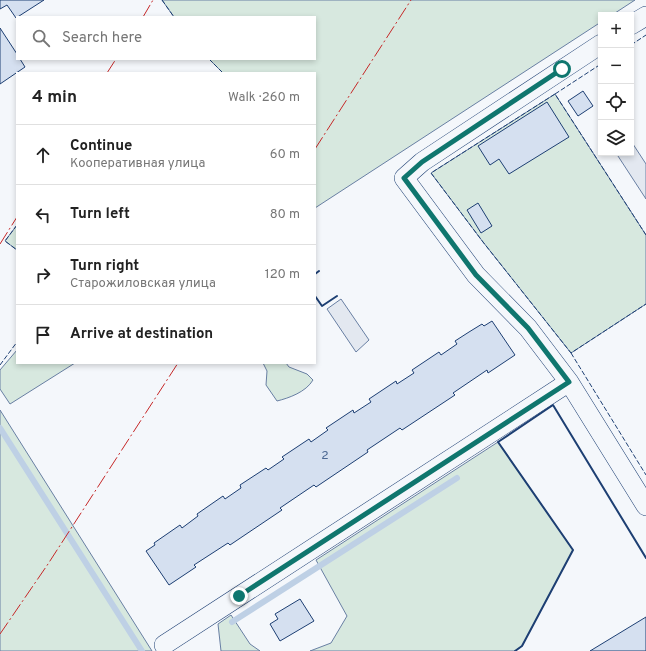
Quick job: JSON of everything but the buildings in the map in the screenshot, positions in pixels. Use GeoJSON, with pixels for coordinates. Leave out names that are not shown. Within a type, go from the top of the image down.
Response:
{"type":"FeatureCollection","features":[{"type":"Feature","properties":{"kind":"street"},"geometry":{"type":"LineString","coordinates":[[634,23],[646,16]]}},
{"type":"Feature","properties":{"kind":"street"},"geometry":{"type":"LineString","coordinates":[[598,46],[422,162],[404,178],[476,275],[528,328],[569,382],[646,506]]}},
{"type":"Feature","properties":{"kind":"street"},"geometry":{"type":"LineString","coordinates":[[164,645],[569,382]]}},
{"type":"Feature","properties":{"kind":"shaded area"},"geometry":{"type":"Polygon","coordinates":[[[162,0],[635,0],[617,12],[598,12],[598,24],[316,207],[316,72],[222,72],[210,60],[316,60],[316,16],[173,16],[162,0]]]}},
{"type":"Feature","properties":{"kind":"shaded area"},"geometry":{"type":"Polygon","coordinates":[[[555,94],[646,235],[646,304],[571,353],[483,242],[431,173],[555,94]]]}},
{"type":"Feature","properties":{"kind":"shaded area"},"geometry":{"type":"Polygon","coordinates":[[[634,146],[646,164],[646,199],[618,156],[634,156],[634,146]]]}},
{"type":"Feature","properties":{"kind":"shaded area"},"geometry":{"type":"Polygon","coordinates":[[[16,226],[16,249],[5,241],[16,226]]]}},
{"type":"Feature","properties":{"kind":"shaded area"},"geometry":{"type":"Polygon","coordinates":[[[341,299],[369,340],[356,352],[327,309],[341,299]]]}},
{"type":"Feature","properties":{"kind":"shaded area"},"geometry":{"type":"Polygon","coordinates":[[[16,351],[16,364],[73,364],[10,404],[0,389],[0,370],[16,351]]]}},
{"type":"Feature","properties":{"kind":"shaded area"},"geometry":{"type":"Polygon","coordinates":[[[264,364],[287,364],[289,367],[307,374],[313,380],[302,391],[277,401],[266,385],[267,371],[264,364]]]}},
{"type":"Feature","properties":{"kind":"shaded area"},"geometry":{"type":"Polygon","coordinates":[[[0,410],[152,651],[0,651],[0,410]]]}},
{"type":"Feature","properties":{"kind":"shaded area"},"geometry":{"type":"Polygon","coordinates":[[[498,442],[573,550],[522,646],[515,651],[310,651],[331,643],[347,616],[316,560],[498,442]]]}},
{"type":"Feature","properties":{"kind":"shaded area"},"geometry":{"type":"Polygon","coordinates":[[[231,615],[250,644],[260,651],[221,651],[218,624],[231,615]]]}},
{"type":"Feature","properties":{"kind":"waterway"},"geometry":{"type":"LineString","coordinates":[[0,428],[142,651]]}},
{"type":"Feature","properties":{"kind":"waterway"},"geometry":{"type":"LineString","coordinates":[[232,622],[457,478]]}},
{"type":"Feature","properties":{"kind":"fence"},"geometry":{"type":"LineString","coordinates":[[162,0],[173,16]]}},
{"type":"Feature","properties":{"kind":"fence"},"geometry":{"type":"LineString","coordinates":[[634,43],[646,35]]}},
{"type":"Feature","properties":{"kind":"fence"},"geometry":{"type":"LineString","coordinates":[[210,60],[222,72]]}},
{"type":"Feature","properties":{"kind":"fence"},"geometry":{"type":"LineString","coordinates":[[555,94],[598,66]]}},
{"type":"Feature","properties":{"kind":"fence"},"geometry":{"type":"LineString","coordinates":[[646,235],[555,94],[431,173],[483,242],[571,353],[646,304]]}},
{"type":"Feature","properties":{"kind":"fence"},"geometry":{"type":"LineString","coordinates":[[16,226],[5,241],[16,249]]}},
{"type":"Feature","properties":{"kind":"fence"},"geometry":{"type":"LineString","coordinates":[[0,365],[16,343]]}},
{"type":"Feature","properties":{"kind":"fence"},"geometry":{"type":"LineString","coordinates":[[571,353],[646,475]]}},
{"type":"Feature","properties":{"kind":"wall"},"geometry":{"type":"LineString","coordinates":[[316,297],[322,306],[337,296]]}},
{"type":"Feature","properties":{"kind":"wall"},"geometry":{"type":"LineString","coordinates":[[515,651],[522,646],[573,550],[498,442],[553,405],[646,558]]}},
{"type":"Feature","properties":{"kind":"power"},"geometry":{"type":"LineString","coordinates":[[144,16],[153,0]]}},
{"type":"Feature","properties":{"kind":"power"},"geometry":{"type":"LineString","coordinates":[[316,147],[411,0]]}},
{"type":"Feature","properties":{"kind":"power"},"geometry":{"type":"LineString","coordinates":[[108,72],[115,60]]}},
{"type":"Feature","properties":{"kind":"power"},"geometry":{"type":"LineString","coordinates":[[0,244],[16,219]]}},
{"type":"Feature","properties":{"kind":"power"},"geometry":{"type":"LineString","coordinates":[[0,634],[48,564],[177,364]]}},
{"type":"Feature","properties":{"kind":"route"},"geometry":{"type":"LineString","coordinates":[[239,596],[569,382],[528,328],[476,275],[404,178],[422,162],[562,69]]}}]}
